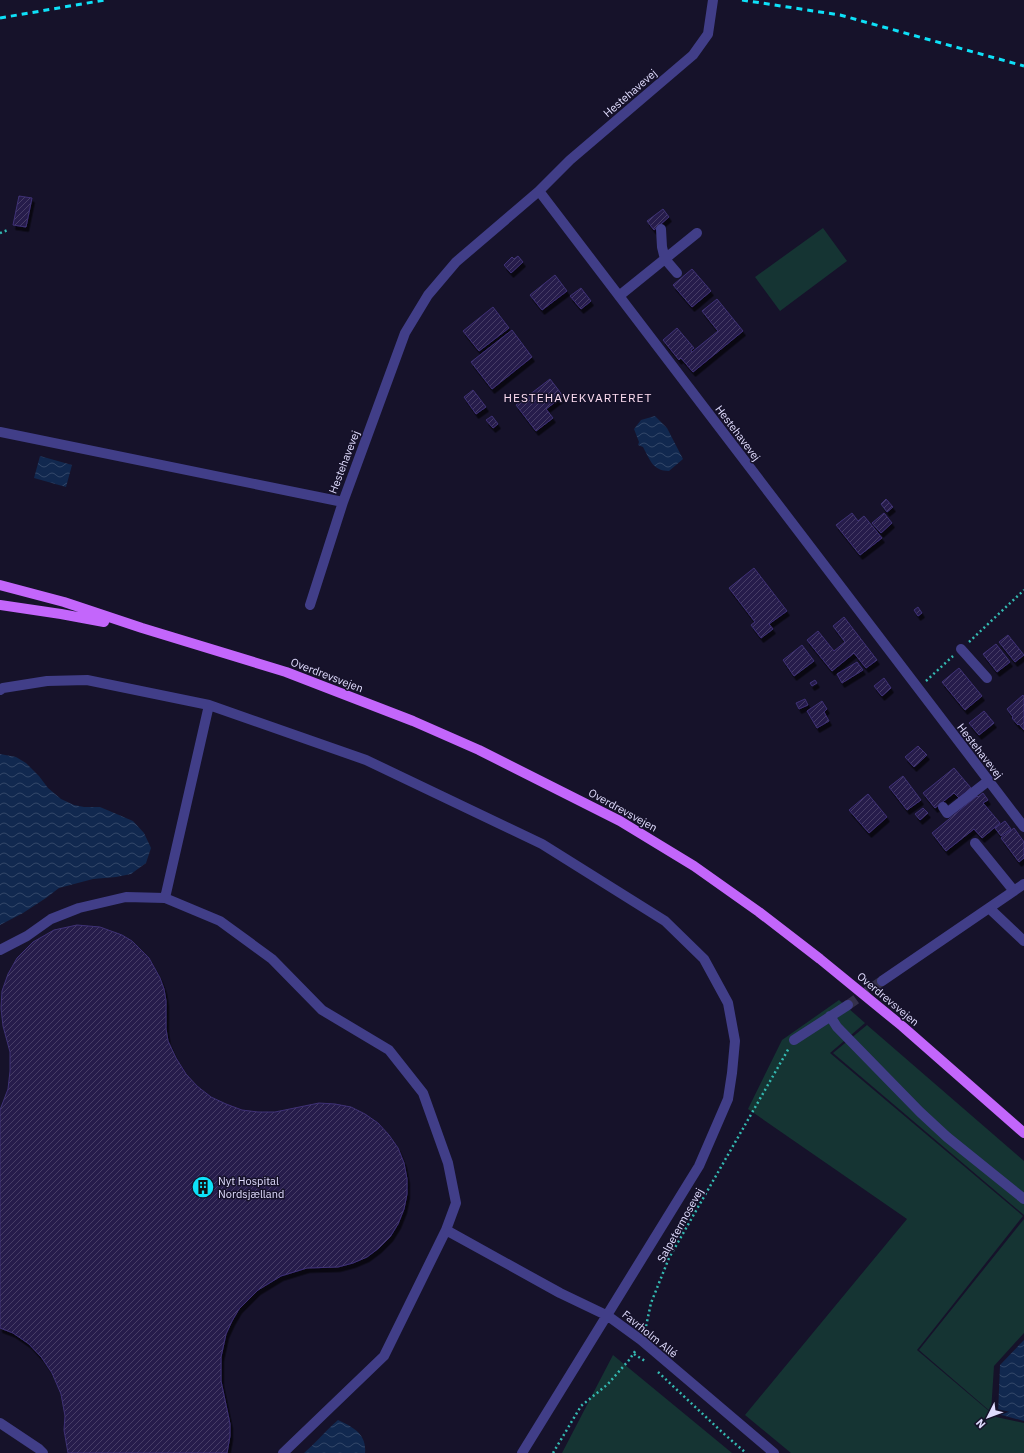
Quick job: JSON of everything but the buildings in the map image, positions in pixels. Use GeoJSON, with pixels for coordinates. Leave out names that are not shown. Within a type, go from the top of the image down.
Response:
{"type":"FeatureCollection","features":[{"type":"Feature","properties":{"kind":"main road","name":"Overdrevsvejen"},"geometry":{"type":"LineString","coordinates":[[0,585],[64,602],[142,628],[286,672],[413,721],[480,750],[620,821],[694,866],[759,912],[820,959],[902,1026],[1024,1133]]}},
{"type":"Feature","properties":{"kind":"main road","name":"Overdrevsvejen"},"geometry":{"type":"LineString","coordinates":[[0,605],[142,628]]}},
{"type":"Feature","properties":{"kind":"street","name":"Hestehavevej"},"geometry":{"type":"LineString","coordinates":[[0,432],[343,502],[405,333],[428,295],[456,262],[539,191],[570,160],[693,54],[708,34],[713,0]]}},
{"type":"Feature","properties":{"kind":"street","name":"Hestehavevej"},"geometry":{"type":"LineString","coordinates":[[539,191],[1024,827]]}},
{"type":"Feature","properties":{"kind":"street"},"geometry":{"type":"LineString","coordinates":[[661,229],[664,259],[677,273]]}},
{"type":"Feature","properties":{"kind":"street"},"geometry":{"type":"LineString","coordinates":[[619,296],[697,233]]}},
{"type":"Feature","properties":{"kind":"street"},"geometry":{"type":"LineString","coordinates":[[310,605],[343,502]]}},
{"type":"Feature","properties":{"kind":"street"},"geometry":{"type":"LineString","coordinates":[[961,648],[987,678]]}},
{"type":"Feature","properties":{"kind":"street"},"geometry":{"type":"LineString","coordinates":[[0,690],[3,688],[47,681],[87,680],[209,706],[366,760],[542,844],[665,921],[704,959],[728,1003],[735,1041],[728,1099],[698,1166],[608,1316],[522,1453]]}},
{"type":"Feature","properties":{"kind":"street"},"geometry":{"type":"LineString","coordinates":[[165,898],[209,706]]}},
{"type":"Feature","properties":{"kind":"street"},"geometry":{"type":"LineString","coordinates":[[943,807],[947,813],[988,781]]}},
{"type":"Feature","properties":{"kind":"street"},"geometry":{"type":"LineString","coordinates":[[975,844],[1014,891]]}},
{"type":"Feature","properties":{"kind":"street"},"geometry":{"type":"LineString","coordinates":[[882,982],[1024,884]]}},
{"type":"Feature","properties":{"kind":"street"},"geometry":{"type":"LineString","coordinates":[[0,950],[27,936],[51,919],[79,908],[126,897],[165,898],[220,921],[272,959],[322,1010],[389,1050],[423,1093],[448,1163],[456,1202],[446,1230],[384,1356],[283,1453]]}},
{"type":"Feature","properties":{"kind":"street"},"geometry":{"type":"LineString","coordinates":[[989,908],[1024,941]]}},
{"type":"Feature","properties":{"kind":"street"},"geometry":{"type":"LineString","coordinates":[[794,1040],[848,1005]]}},
{"type":"Feature","properties":{"kind":"street"},"geometry":{"type":"LineString","coordinates":[[830,1016],[837,1027],[920,1112],[947,1137],[1024,1199]]}},
{"type":"Feature","properties":{"kind":"street","name":"Favrholm Allé"},"geometry":{"type":"LineString","coordinates":[[446,1230],[560,1293],[608,1316],[641,1340],[774,1453]]}},
{"type":"Feature","properties":{"kind":"street"},"geometry":{"type":"LineString","coordinates":[[0,1423],[43,1453]]}},
{"type":"Feature","properties":{"kind":"path"},"geometry":{"type":"LineString","coordinates":[[0,233],[8,230]]}},
{"type":"Feature","properties":{"kind":"path"},"geometry":{"type":"LineString","coordinates":[[918,689],[1024,590]]}},
{"type":"Feature","properties":{"kind":"path","name":"Salpetermosevej"},"geometry":{"type":"LineString","coordinates":[[554,1453],[581,1406],[608,1384],[634,1354],[647,1328],[651,1303],[669,1258],[794,1040]]}},
{"type":"Feature","properties":{"kind":"path"},"geometry":{"type":"LineString","coordinates":[[634,1354],[649,1363]]}},
{"type":"Feature","properties":{"kind":"path"},"geometry":{"type":"LineString","coordinates":[[654,1367],[746,1453]]}},
{"type":"Feature","properties":{"kind":"green space"},"geometry":{"type":"Polygon","coordinates":[[[823,228],[847,261],[780,311],[755,277],[823,228]]]}},
{"type":"Feature","properties":{"kind":"green space"},"geometry":{"type":"Polygon","coordinates":[[[839,1000],[865,1023],[830,1053],[1023,1216],[917,1350],[996,1417],[1024,1423],[1024,1453],[791,1453],[745,1415],[907,1219],[748,1109],[782,1040],[839,1000]]]}},
{"type":"Feature","properties":{"kind":"green space"},"geometry":{"type":"Polygon","coordinates":[[[867,1025],[1024,1161],[1024,1215],[833,1053],[867,1025]]]}},
{"type":"Feature","properties":{"kind":"green space"},"geometry":{"type":"Polygon","coordinates":[[[1024,1219],[1024,1333],[994,1366],[991,1412],[919,1350],[1024,1219]]]}},
{"type":"Feature","properties":{"kind":"green space"},"geometry":{"type":"Polygon","coordinates":[[[613,1355],[732,1453],[562,1453],[613,1355]]]}},
{"type":"Feature","properties":{"kind":"water"},"geometry":{"type":"Polygon","coordinates":[[[655,416],[667,428],[683,459],[669,471],[664,471],[656,467],[650,460],[643,447],[638,445],[639,442],[634,429],[641,420],[655,416]]]}},
{"type":"Feature","properties":{"kind":"water"},"geometry":{"type":"Polygon","coordinates":[[[40,456],[72,465],[66,487],[34,478],[40,456]]]}},
{"type":"Feature","properties":{"kind":"water"},"geometry":{"type":"Polygon","coordinates":[[[0,754],[16,757],[26,763],[48,788],[61,799],[74,805],[84,807],[100,807],[133,821],[144,833],[151,848],[146,863],[131,874],[93,879],[59,888],[23,913],[0,925],[0,754]]]}},
{"type":"Feature","properties":{"kind":"water"},"geometry":{"type":"Polygon","coordinates":[[[1024,1340],[1024,1421],[998,1414],[1000,1365],[1024,1340]]]}},
{"type":"Feature","properties":{"kind":"water"},"geometry":{"type":"Polygon","coordinates":[[[338,1420],[349,1425],[358,1432],[364,1441],[365,1453],[304,1453],[329,1428],[338,1420]]]}},
{"type":"Feature","properties":{"kind":"tunnel"},"geometry":{"type":"LineString","coordinates":[[848,1005],[882,981]]}},
{"type":"Feature","properties":{"kind":"railway"},"geometry":{"type":"LineString","coordinates":[[0,18],[105,0]]}},
{"type":"Feature","properties":{"kind":"railway"},"geometry":{"type":"LineString","coordinates":[[742,0],[840,15],[1024,66]]}},
{"type":"Feature","properties":{"kind":"place","name":"Nyt Hospital Nordsjælland"},"geometry":{"type":"Point","coordinates":[203,1187]}},
{"type":"Feature","properties":{"kind":"district","name":"HESTEHAVEKVARTERET"},"geometry":{"type":"Point","coordinates":[578,398]}}]}
